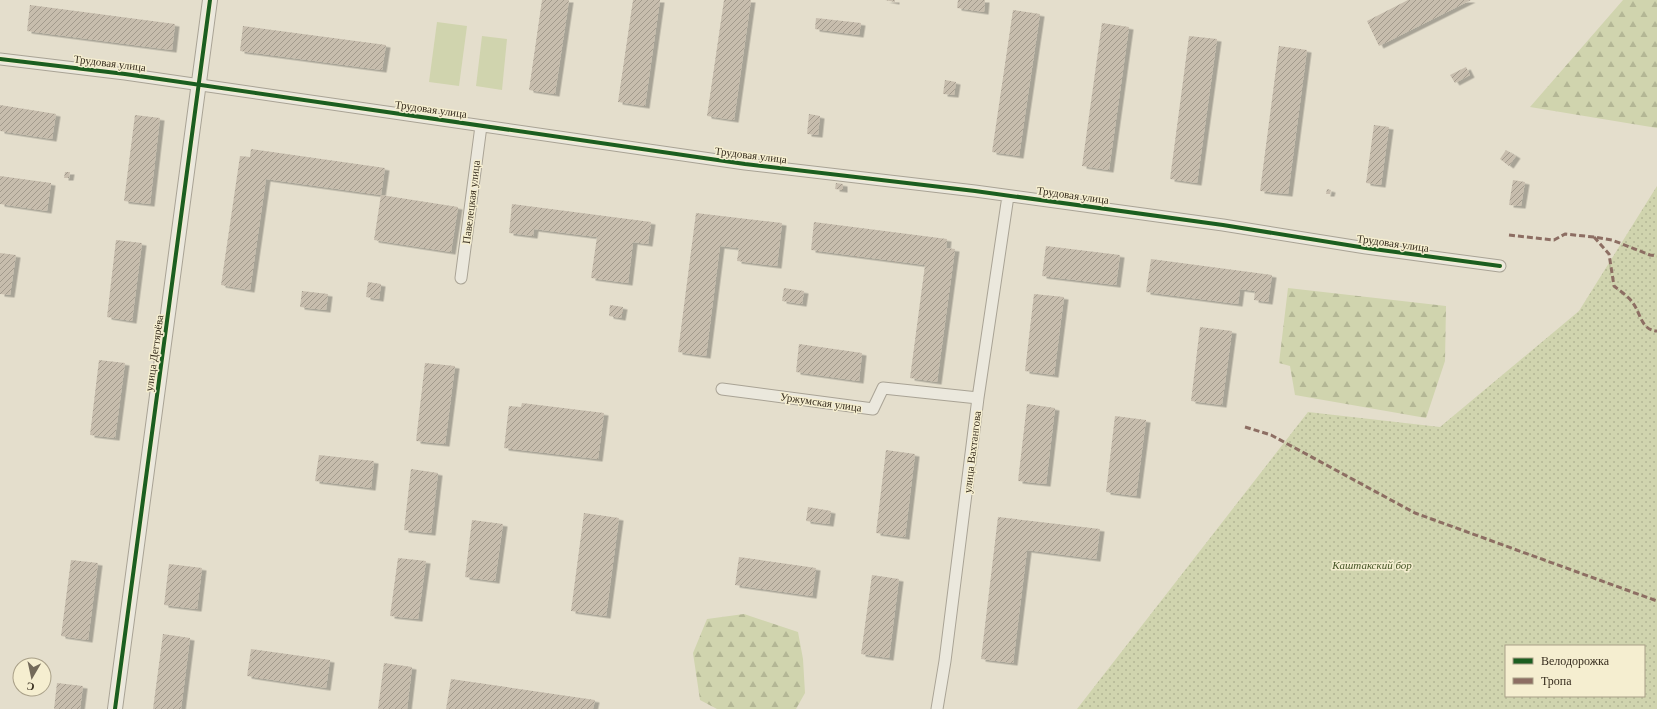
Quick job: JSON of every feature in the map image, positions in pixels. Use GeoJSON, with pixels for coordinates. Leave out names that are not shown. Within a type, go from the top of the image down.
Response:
{"type":"FeatureCollection","features":[{"type":"Feature","properties":{"kind":"street","name":"улица Дегтярёва"},"geometry":{"type":"LineString","coordinates":[[115,709],[210,0]]}},
{"type":"Feature","properties":{"kind":"street","name":"Трудовая улица"},"geometry":{"type":"LineString","coordinates":[[0,59],[199,85],[745,164],[975,191],[1223,225],[1366,248],[1500,266]]}},
{"type":"Feature","properties":{"kind":"street","name":"Павелецкая улица"},"geometry":{"type":"LineString","coordinates":[[461,278],[481,126]]}},
{"type":"Feature","properties":{"kind":"street","name":"улица Вахтангова"},"geometry":{"type":"LineString","coordinates":[[937,709],[945,661],[978,398],[1008,196]]}},
{"type":"Feature","properties":{"kind":"street","name":"Уржумская улица"},"geometry":{"type":"LineString","coordinates":[[722,389],[873,409],[883,388],[978,398]]}},
{"type":"Feature","properties":{"kind":"green space"},"geometry":{"type":"Polygon","coordinates":[[[1623,0],[1657,0],[1657,128],[1530,107],[1623,0]]]}},
{"type":"Feature","properties":{"kind":"green space"},"geometry":{"type":"Polygon","coordinates":[[[437,22],[467,26],[459,86],[429,82],[437,22]]]}},
{"type":"Feature","properties":{"kind":"green space"},"geometry":{"type":"Polygon","coordinates":[[[482,36],[507,39],[502,90],[476,86],[482,36]]]}},
{"type":"Feature","properties":{"kind":"green space","name":"Каштакский бор"},"geometry":{"type":"Polygon","coordinates":[[[1657,186],[1657,709],[1077,709],[1308,412],[1440,427],[1579,311],[1657,186]]]}},
{"type":"Feature","properties":{"kind":"green space"},"geometry":{"type":"Polygon","coordinates":[[[1288,288],[1446,306],[1445,361],[1426,418],[1295,395],[1290,366],[1279,363],[1288,288]]]}},
{"type":"Feature","properties":{"kind":"green space"},"geometry":{"type":"Polygon","coordinates":[[[744,614],[798,632],[803,659],[805,693],[796,709],[717,709],[700,700],[693,653],[707,619],[744,614]]]}},
{"type":"Feature","properties":{"kind":"building"},"geometry":{"type":"Polygon","coordinates":[[[542,0],[569,0],[555,94],[529,90],[542,0]]]}},
{"type":"Feature","properties":{"kind":"building"},"geometry":{"type":"Polygon","coordinates":[[[633,0],[660,0],[645,106],[618,102],[633,0]]]}},
{"type":"Feature","properties":{"kind":"building"},"geometry":{"type":"Polygon","coordinates":[[[724,0],[751,0],[734,120],[707,116],[724,0]]]}},
{"type":"Feature","properties":{"kind":"building"},"geometry":{"type":"Polygon","coordinates":[[[958,0],[985,0],[984,12],[957,8],[958,0]]]}},
{"type":"Feature","properties":{"kind":"building"},"geometry":{"type":"Polygon","coordinates":[[[1408,0],[1471,0],[1379,46],[1367,21],[1408,0]]]}},
{"type":"Feature","properties":{"kind":"building"},"geometry":{"type":"Polygon","coordinates":[[[30,5],[175,24],[172,50],[27,31],[30,5]]]}},
{"type":"Feature","properties":{"kind":"building"},"geometry":{"type":"Polygon","coordinates":[[[1013,10],[1040,14],[1019,156],[992,152],[1013,10]]]}},
{"type":"Feature","properties":{"kind":"building"},"geometry":{"type":"Polygon","coordinates":[[[816,18],[861,23],[859,35],[815,29],[816,18]]]}},
{"type":"Feature","properties":{"kind":"building"},"geometry":{"type":"Polygon","coordinates":[[[1102,23],[1129,27],[1109,170],[1082,166],[1102,23]]]}},
{"type":"Feature","properties":{"kind":"building"},"geometry":{"type":"Polygon","coordinates":[[[243,26],[386,45],[382,70],[240,51],[243,26]]]}},
{"type":"Feature","properties":{"kind":"building"},"geometry":{"type":"Polygon","coordinates":[[[1189,36],[1217,39],[1197,183],[1170,179],[1189,36]]]}},
{"type":"Feature","properties":{"kind":"building"},"geometry":{"type":"Polygon","coordinates":[[[1279,46],[1307,50],[1288,194],[1260,191],[1279,46]]]}},
{"type":"Feature","properties":{"kind":"building"},"geometry":{"type":"Polygon","coordinates":[[[1466,67],[1470,75],[1455,83],[1450,75],[1466,67]]]}},
{"type":"Feature","properties":{"kind":"building"},"geometry":{"type":"Polygon","coordinates":[[[945,80],[956,82],[954,95],[943,94],[945,80]]]}},
{"type":"Feature","properties":{"kind":"building"},"geometry":{"type":"Polygon","coordinates":[[[0,105],[56,114],[52,139],[0,131],[0,105]]]}},
{"type":"Feature","properties":{"kind":"building"},"geometry":{"type":"Polygon","coordinates":[[[809,114],[820,116],[818,135],[807,134],[809,114]]]}},
{"type":"Feature","properties":{"kind":"building"},"geometry":{"type":"Polygon","coordinates":[[[135,115],[160,118],[150,204],[124,201],[135,115]]]}},
{"type":"Feature","properties":{"kind":"building"},"geometry":{"type":"Polygon","coordinates":[[[1374,125],[1389,127],[1381,185],[1366,183],[1374,125]]]}},
{"type":"Feature","properties":{"kind":"building"},"geometry":{"type":"Polygon","coordinates":[[[251,149],[385,168],[381,195],[266,179],[250,290],[221,285],[240,156],[250,157],[251,149]]]}},
{"type":"Feature","properties":{"kind":"building"},"geometry":{"type":"Polygon","coordinates":[[[1506,150],[1516,156],[1509,166],[1500,159],[1506,150]]]}},
{"type":"Feature","properties":{"kind":"building"},"geometry":{"type":"Polygon","coordinates":[[[65,172],[70,172],[69,178],[64,178],[65,172]]]}},
{"type":"Feature","properties":{"kind":"building"},"geometry":{"type":"Polygon","coordinates":[[[0,176],[51,183],[47,211],[0,204],[0,176]]]}},
{"type":"Feature","properties":{"kind":"building"},"geometry":{"type":"Polygon","coordinates":[[[1513,180],[1525,182],[1521,206],[1509,205],[1513,180]]]}},
{"type":"Feature","properties":{"kind":"building"},"geometry":{"type":"Polygon","coordinates":[[[836,183],[843,184],[843,190],[835,189],[836,183]]]}},
{"type":"Feature","properties":{"kind":"building"},"geometry":{"type":"Polygon","coordinates":[[[1327,189],[1331,190],[1330,194],[1326,194],[1327,189]]]}},
{"type":"Feature","properties":{"kind":"building"},"geometry":{"type":"Polygon","coordinates":[[[381,195],[458,207],[451,252],[374,240],[381,195]]]}},
{"type":"Feature","properties":{"kind":"building"},"geometry":{"type":"Polygon","coordinates":[[[512,204],[651,222],[648,244],[633,242],[628,283],[591,278],[597,237],[534,229],[533,236],[509,233],[512,204]]]}},
{"type":"Feature","properties":{"kind":"building"},"geometry":{"type":"Polygon","coordinates":[[[696,213],[782,223],[777,266],[737,261],[739,248],[720,246],[706,356],[678,352],[696,213]]]}},
{"type":"Feature","properties":{"kind":"building"},"geometry":{"type":"Polygon","coordinates":[[[814,222],[947,239],[946,248],[955,249],[937,382],[910,378],[925,265],[811,250],[814,222]]]}},
{"type":"Feature","properties":{"kind":"building"},"geometry":{"type":"Polygon","coordinates":[[[116,240],[142,243],[132,321],[107,317],[116,240]]]}},
{"type":"Feature","properties":{"kind":"building"},"geometry":{"type":"Polygon","coordinates":[[[1046,246],[1120,255],[1116,285],[1042,276],[1046,246]]]}},
{"type":"Feature","properties":{"kind":"building"},"geometry":{"type":"Polygon","coordinates":[[[0,253],[16,255],[10,295],[0,294],[0,253]]]}},
{"type":"Feature","properties":{"kind":"building"},"geometry":{"type":"Polygon","coordinates":[[[1151,259],[1272,275],[1268,302],[1254,300],[1255,291],[1240,289],[1238,304],[1146,292],[1151,259]]]}},
{"type":"Feature","properties":{"kind":"building"},"geometry":{"type":"Polygon","coordinates":[[[368,282],[381,284],[379,299],[366,297],[368,282]]]}},
{"type":"Feature","properties":{"kind":"building"},"geometry":{"type":"Polygon","coordinates":[[[784,288],[804,291],[802,304],[782,301],[784,288]]]}},
{"type":"Feature","properties":{"kind":"building"},"geometry":{"type":"Polygon","coordinates":[[[302,291],[328,294],[326,310],[300,307],[302,291]]]}},
{"type":"Feature","properties":{"kind":"building"},"geometry":{"type":"Polygon","coordinates":[[[1034,294],[1064,297],[1054,375],[1025,371],[1034,294]]]}},
{"type":"Feature","properties":{"kind":"building"},"geometry":{"type":"Polygon","coordinates":[[[610,305],[623,307],[621,318],[609,316],[610,305]]]}},
{"type":"Feature","properties":{"kind":"building"},"geometry":{"type":"Polygon","coordinates":[[[1200,327],[1232,331],[1222,405],[1191,401],[1200,327]]]}},
{"type":"Feature","properties":{"kind":"building"},"geometry":{"type":"Polygon","coordinates":[[[799,344],[862,353],[859,381],[796,372],[799,344]]]}},
{"type":"Feature","properties":{"kind":"building"},"geometry":{"type":"Polygon","coordinates":[[[99,360],[125,363],[115,438],[90,435],[99,360]]]}},
{"type":"Feature","properties":{"kind":"building"},"geometry":{"type":"Polygon","coordinates":[[[425,363],[455,366],[445,444],[416,441],[425,363]]]}},
{"type":"Feature","properties":{"kind":"building"},"geometry":{"type":"Polygon","coordinates":[[[522,403],[604,413],[598,459],[504,448],[509,406],[521,407],[522,403]]]}},
{"type":"Feature","properties":{"kind":"building"},"geometry":{"type":"Polygon","coordinates":[[[1027,404],[1055,408],[1046,484],[1018,481],[1027,404]]]}},
{"type":"Feature","properties":{"kind":"building"},"geometry":{"type":"Polygon","coordinates":[[[1115,416],[1146,420],[1136,496],[1106,492],[1115,416]]]}},
{"type":"Feature","properties":{"kind":"building"},"geometry":{"type":"Polygon","coordinates":[[[886,450],[915,454],[905,537],[876,533],[886,450]]]}},
{"type":"Feature","properties":{"kind":"building"},"geometry":{"type":"Polygon","coordinates":[[[319,455],[374,461],[371,488],[315,481],[319,455]]]}},
{"type":"Feature","properties":{"kind":"building"},"geometry":{"type":"Polygon","coordinates":[[[411,469],[438,473],[431,533],[404,530],[411,469]]]}},
{"type":"Feature","properties":{"kind":"building"},"geometry":{"type":"Polygon","coordinates":[[[808,507],[831,511],[829,524],[806,521],[808,507]]]}},
{"type":"Feature","properties":{"kind":"building"},"geometry":{"type":"Polygon","coordinates":[[[584,513],[619,518],[606,616],[571,611],[584,513]]]}},
{"type":"Feature","properties":{"kind":"building"},"geometry":{"type":"Polygon","coordinates":[[[998,517],[1100,529],[1096,559],[1027,550],[1013,663],[981,659],[998,517]]]}},
{"type":"Feature","properties":{"kind":"building"},"geometry":{"type":"Polygon","coordinates":[[[472,520],[503,524],[495,581],[465,577],[472,520]]]}},
{"type":"Feature","properties":{"kind":"building"},"geometry":{"type":"Polygon","coordinates":[[[739,557],[816,568],[812,596],[735,585],[739,557]]]}},
{"type":"Feature","properties":{"kind":"building"},"geometry":{"type":"Polygon","coordinates":[[[398,558],[426,561],[418,619],[390,616],[398,558]]]}},
{"type":"Feature","properties":{"kind":"building"},"geometry":{"type":"Polygon","coordinates":[[[71,560],[98,563],[88,640],[61,636],[71,560]]]}},
{"type":"Feature","properties":{"kind":"building"},"geometry":{"type":"Polygon","coordinates":[[[169,564],[202,568],[197,609],[164,605],[169,564]]]}},
{"type":"Feature","properties":{"kind":"building"},"geometry":{"type":"Polygon","coordinates":[[[872,575],[899,579],[889,658],[861,654],[872,575]]]}},
{"type":"Feature","properties":{"kind":"building"},"geometry":{"type":"Polygon","coordinates":[[[163,634],[190,638],[181,709],[153,709],[163,634]]]}},
{"type":"Feature","properties":{"kind":"building"},"geometry":{"type":"Polygon","coordinates":[[[251,649],[330,660],[326,688],[247,676],[251,649]]]}},
{"type":"Feature","properties":{"kind":"building"},"geometry":{"type":"Polygon","coordinates":[[[384,663],[412,667],[407,709],[378,709],[384,663]]]}},
{"type":"Feature","properties":{"kind":"building"},"geometry":{"type":"Polygon","coordinates":[[[451,679],[595,700],[593,709],[446,709],[451,679]]]}},
{"type":"Feature","properties":{"kind":"building"},"geometry":{"type":"Polygon","coordinates":[[[57,683],[83,686],[80,709],[54,709],[57,683]]]}},
{"type":"Feature","properties":{"kind":"marked path"},"geometry":{"type":"LineString","coordinates":[[1509,235],[1554,240],[1565,234],[1594,237],[1612,240],[1650,255],[1657,256]]}},
{"type":"Feature","properties":{"kind":"marked path"},"geometry":{"type":"LineString","coordinates":[[1594,237],[1609,254],[1614,286],[1627,296],[1636,307],[1644,325],[1657,331]]}},
{"type":"Feature","properties":{"kind":"marked path"},"geometry":{"type":"LineString","coordinates":[[1245,427],[1271,435],[1415,513],[1657,601]]}},
{"type":"Feature","properties":{"kind":"cycle path"},"geometry":{"type":"LineString","coordinates":[[115,709],[210,0]]}},
{"type":"Feature","properties":{"kind":"cycle path"},"geometry":{"type":"LineString","coordinates":[[0,59],[125,74],[745,164],[975,191],[1223,225],[1366,248],[1500,266]]}}]}
